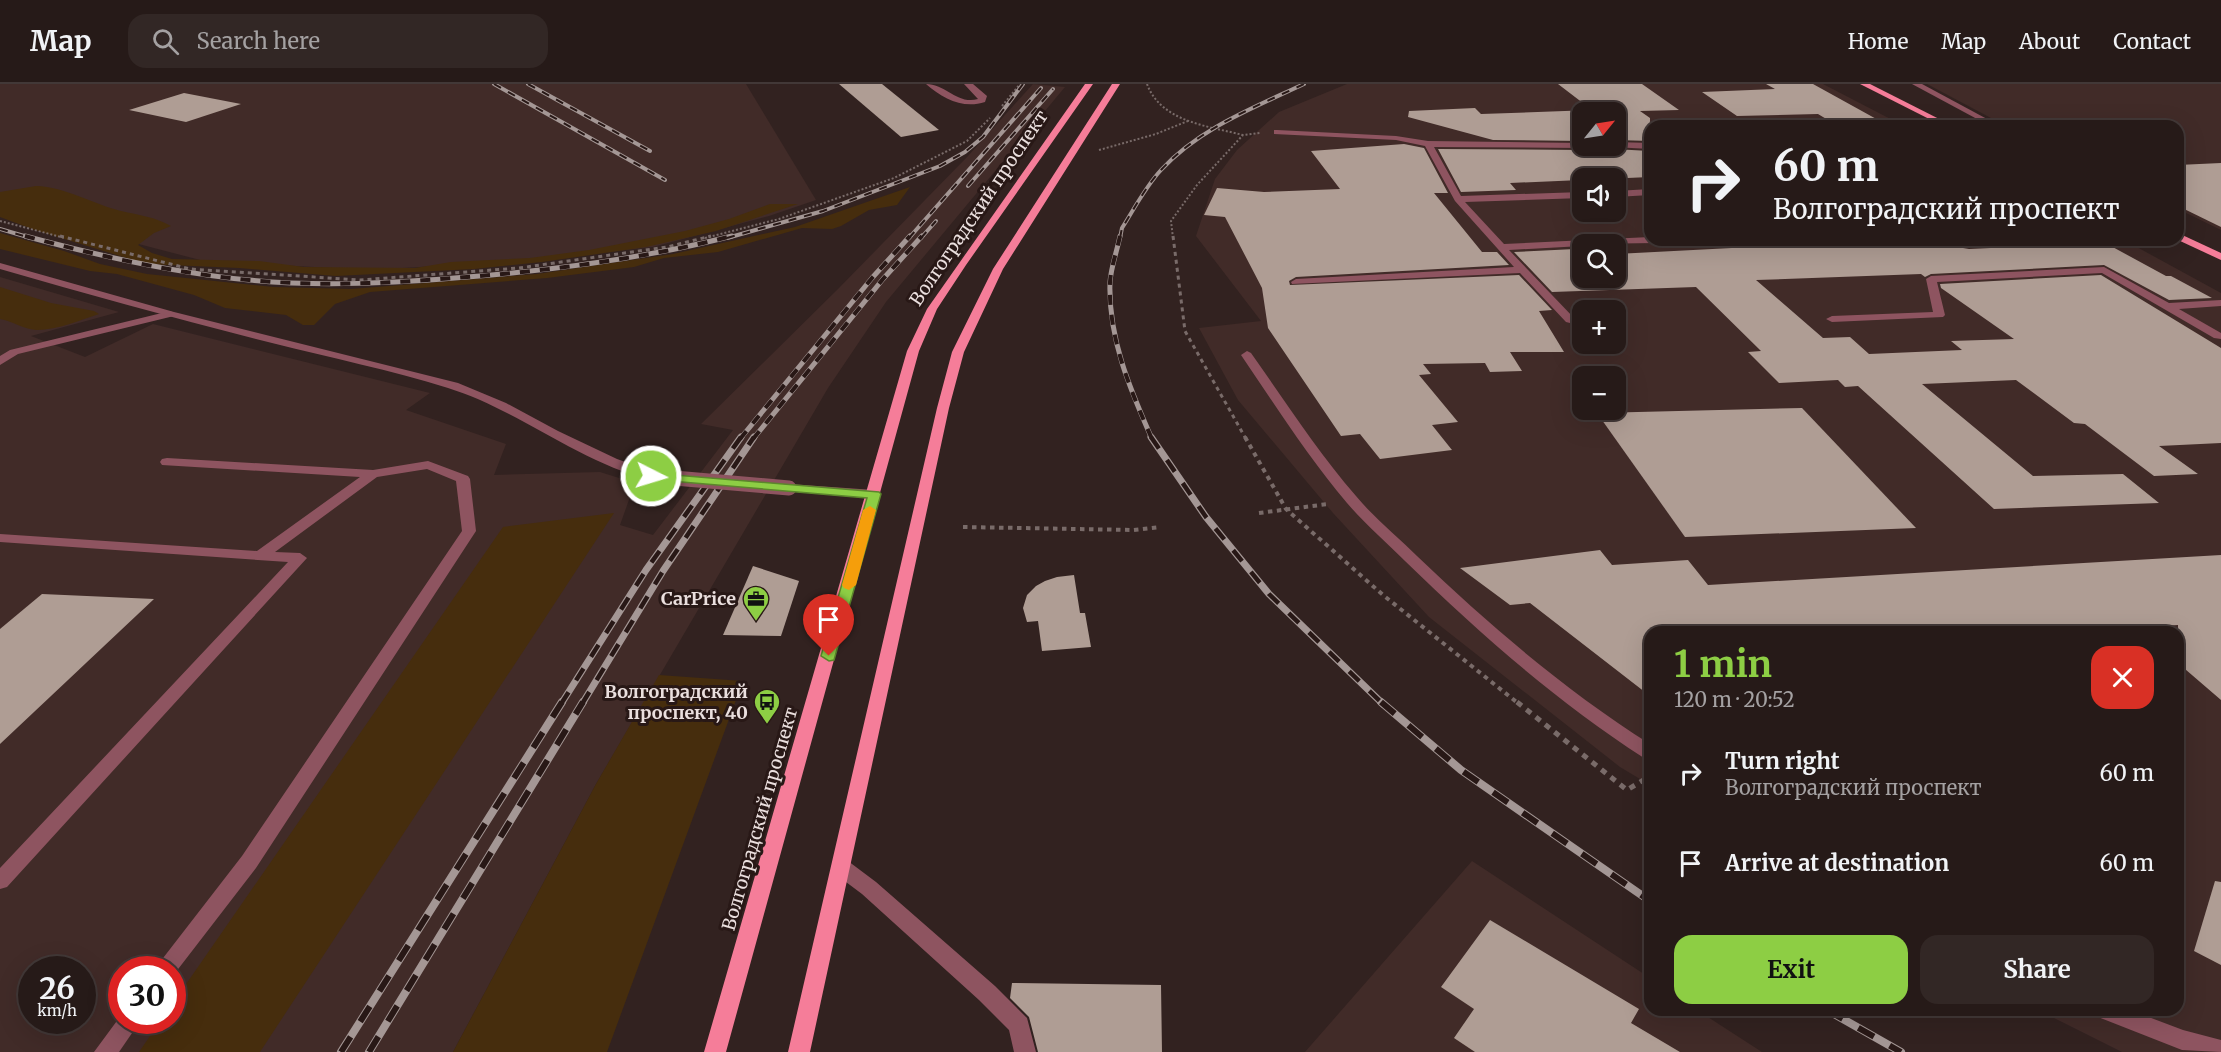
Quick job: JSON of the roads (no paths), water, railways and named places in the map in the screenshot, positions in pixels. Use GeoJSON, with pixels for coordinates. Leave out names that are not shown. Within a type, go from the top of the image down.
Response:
{"type":"FeatureCollection","features":[{"type":"Feature","properties":{"kind":"main road","name":"Волгоградский проспект"},"geometry":{"type":"LineString","coordinates":[[715,1052],[913,351],[932,309],[1089,84]]}},
{"type":"Feature","properties":{"kind":"main road"},"geometry":{"type":"LineString","coordinates":[[799,1052],[943,408],[958,352],[998,269],[1116,84]]}},
{"type":"Feature","properties":{"kind":"main road"},"geometry":{"type":"LineString","coordinates":[[1864,84],[1937,120]]}},
{"type":"Feature","properties":{"kind":"main road"},"geometry":{"type":"LineString","coordinates":[[2184,239],[2221,257]]}},
{"type":"Feature","properties":{"kind":"street"},"geometry":{"type":"LineString","coordinates":[[930,84],[962,102],[970,104],[982,100],[983,96],[968,84]]}},
{"type":"Feature","properties":{"kind":"street"},"geometry":{"type":"LineString","coordinates":[[1916,84],[1985,120]]}},
{"type":"Feature","properties":{"kind":"street"},"geometry":{"type":"LineString","coordinates":[[1277,132],[1396,138],[1428,144],[1572,145]]}},
{"type":"Feature","properties":{"kind":"street"},"geometry":{"type":"LineString","coordinates":[[1428,144],[1458,199],[1570,320]]}},
{"type":"Feature","properties":{"kind":"street"},"geometry":{"type":"LineString","coordinates":[[1626,146],[1644,146]]}},
{"type":"Feature","properties":{"kind":"street"},"geometry":{"type":"LineString","coordinates":[[1626,193],[1644,192]]}},
{"type":"Feature","properties":{"kind":"street"},"geometry":{"type":"LineString","coordinates":[[1458,199],[1572,195]]}},
{"type":"Feature","properties":{"kind":"street"},"geometry":{"type":"LineString","coordinates":[[1501,247],[1644,241]]}},
{"type":"Feature","properties":{"kind":"street"},"geometry":{"type":"LineString","coordinates":[[0,266],[170,314],[454,386],[502,406],[553,434],[612,462],[651,476],[874,494]]}},
{"type":"Feature","properties":{"kind":"street"},"geometry":{"type":"LineString","coordinates":[[1296,282],[1522,270]]}},
{"type":"Feature","properties":{"kind":"street"},"geometry":{"type":"LineString","coordinates":[[1832,319],[1939,315],[1931,279],[2104,270],[2218,336]]}},
{"type":"Feature","properties":{"kind":"street"},"geometry":{"type":"LineString","coordinates":[[2167,306],[2221,303]]}},
{"type":"Feature","properties":{"kind":"street"},"geometry":{"type":"LineString","coordinates":[[0,361],[14,352],[170,314]]}},
{"type":"Feature","properties":{"kind":"street"},"geometry":{"type":"LineString","coordinates":[[1247,355],[1291,421],[1352,501],[1470,617],[1608,728],[1644,749]]}},
{"type":"Feature","properties":{"kind":"street"},"geometry":{"type":"LineString","coordinates":[[167,462],[373,474],[429,465],[464,479],[469,531],[249,862],[178,956]]}},
{"type":"Feature","properties":{"kind":"street"},"geometry":{"type":"LineString","coordinates":[[261,555],[373,474]]}},
{"type":"Feature","properties":{"kind":"street"},"geometry":{"type":"LineString","coordinates":[[0,538],[300,558],[0,881]]}},
{"type":"Feature","properties":{"kind":"street"},"geometry":{"type":"LineString","coordinates":[[841,867],[869,888],[987,993],[1019,1025],[1025,1052]]}},
{"type":"Feature","properties":{"kind":"street"},"geometry":{"type":"LineString","coordinates":[[2121,1016],[2182,1040],[2221,1050]]}},
{"type":"Feature","properties":{"kind":"street"},"geometry":{"type":"LineString","coordinates":[[105,1052],[119,1034]]}},
{"type":"Feature","properties":{"kind":"railway"},"geometry":{"type":"LineString","coordinates":[[494,84],[665,180]]}},
{"type":"Feature","properties":{"kind":"railway"},"geometry":{"type":"LineString","coordinates":[[528,84],[650,151]]}},
{"type":"Feature","properties":{"kind":"railway"},"geometry":{"type":"LineString","coordinates":[[727,238],[823,211],[940,166],[965,152],[983,137],[1023,84]]}},
{"type":"Feature","properties":{"kind":"railway"},"geometry":{"type":"LineString","coordinates":[[1120,238],[1122,228],[1145,190],[1176,155],[1228,120],[1304,84]]}},
{"type":"Feature","properties":{"kind":"railway"},"geometry":{"type":"LineString","coordinates":[[909,238],[1041,88]]}},
{"type":"Feature","properties":{"kind":"railway"},"geometry":{"type":"LineString","coordinates":[[968,186],[1053,89]]}},
{"type":"Feature","properties":{"kind":"railway"},"geometry":{"type":"LineString","coordinates":[[921,238],[936,221]]}},
{"type":"Feature","properties":{"kind":"railway"},"geometry":{"type":"LineString","coordinates":[[0,229],[31,238]]}},
{"type":"Feature","properties":{"kind":"railway"},"geometry":{"type":"LineString","coordinates":[[25,236],[108,257],[192,273],[276,282],[331,284],[413,281],[534,271],[634,257],[732,236]]}},
{"type":"Feature","properties":{"kind":"railway"},"geometry":{"type":"LineString","coordinates":[[740,439],[872,278],[910,236]]}},
{"type":"Feature","properties":{"kind":"railway"},"geometry":{"type":"LineString","coordinates":[[753,439],[883,279],[922,236]]}},
{"type":"Feature","properties":{"kind":"railway"},"geometry":{"type":"LineString","coordinates":[[1120,236],[1110,282],[1113,323],[1122,363],[1151,438]]}},
{"type":"Feature","properties":{"kind":"railway"},"geometry":{"type":"LineString","coordinates":[[561,704],[646,570],[741,437]]}},
{"type":"Feature","properties":{"kind":"railway"},"geometry":{"type":"LineString","coordinates":[[582,704],[663,571],[754,437]]}},
{"type":"Feature","properties":{"kind":"railway"},"geometry":{"type":"LineString","coordinates":[[1151,438],[1206,517],[1269,594],[1383,704]]}},
{"type":"Feature","properties":{"kind":"railway"},"geometry":{"type":"LineString","coordinates":[[341,1052],[562,702]]}},
{"type":"Feature","properties":{"kind":"railway"},"geometry":{"type":"LineString","coordinates":[[369,1052],[583,702]]}},
{"type":"Feature","properties":{"kind":"railway"},"geometry":{"type":"LineString","coordinates":[[1381,702],[1461,770],[1644,897]]}},
{"type":"Feature","properties":{"kind":"railway"},"geometry":{"type":"LineString","coordinates":[[1838,1016],[1901,1052]]}},
{"type":"Feature","properties":{"kind":"place","name":"CarPrice"},"geometry":{"type":"Point","coordinates":[756,622]}},
{"type":"Feature","properties":{"kind":"place","name":"Волгоградский проспект, 40"},"geometry":{"type":"Point","coordinates":[767,725]}}]}
